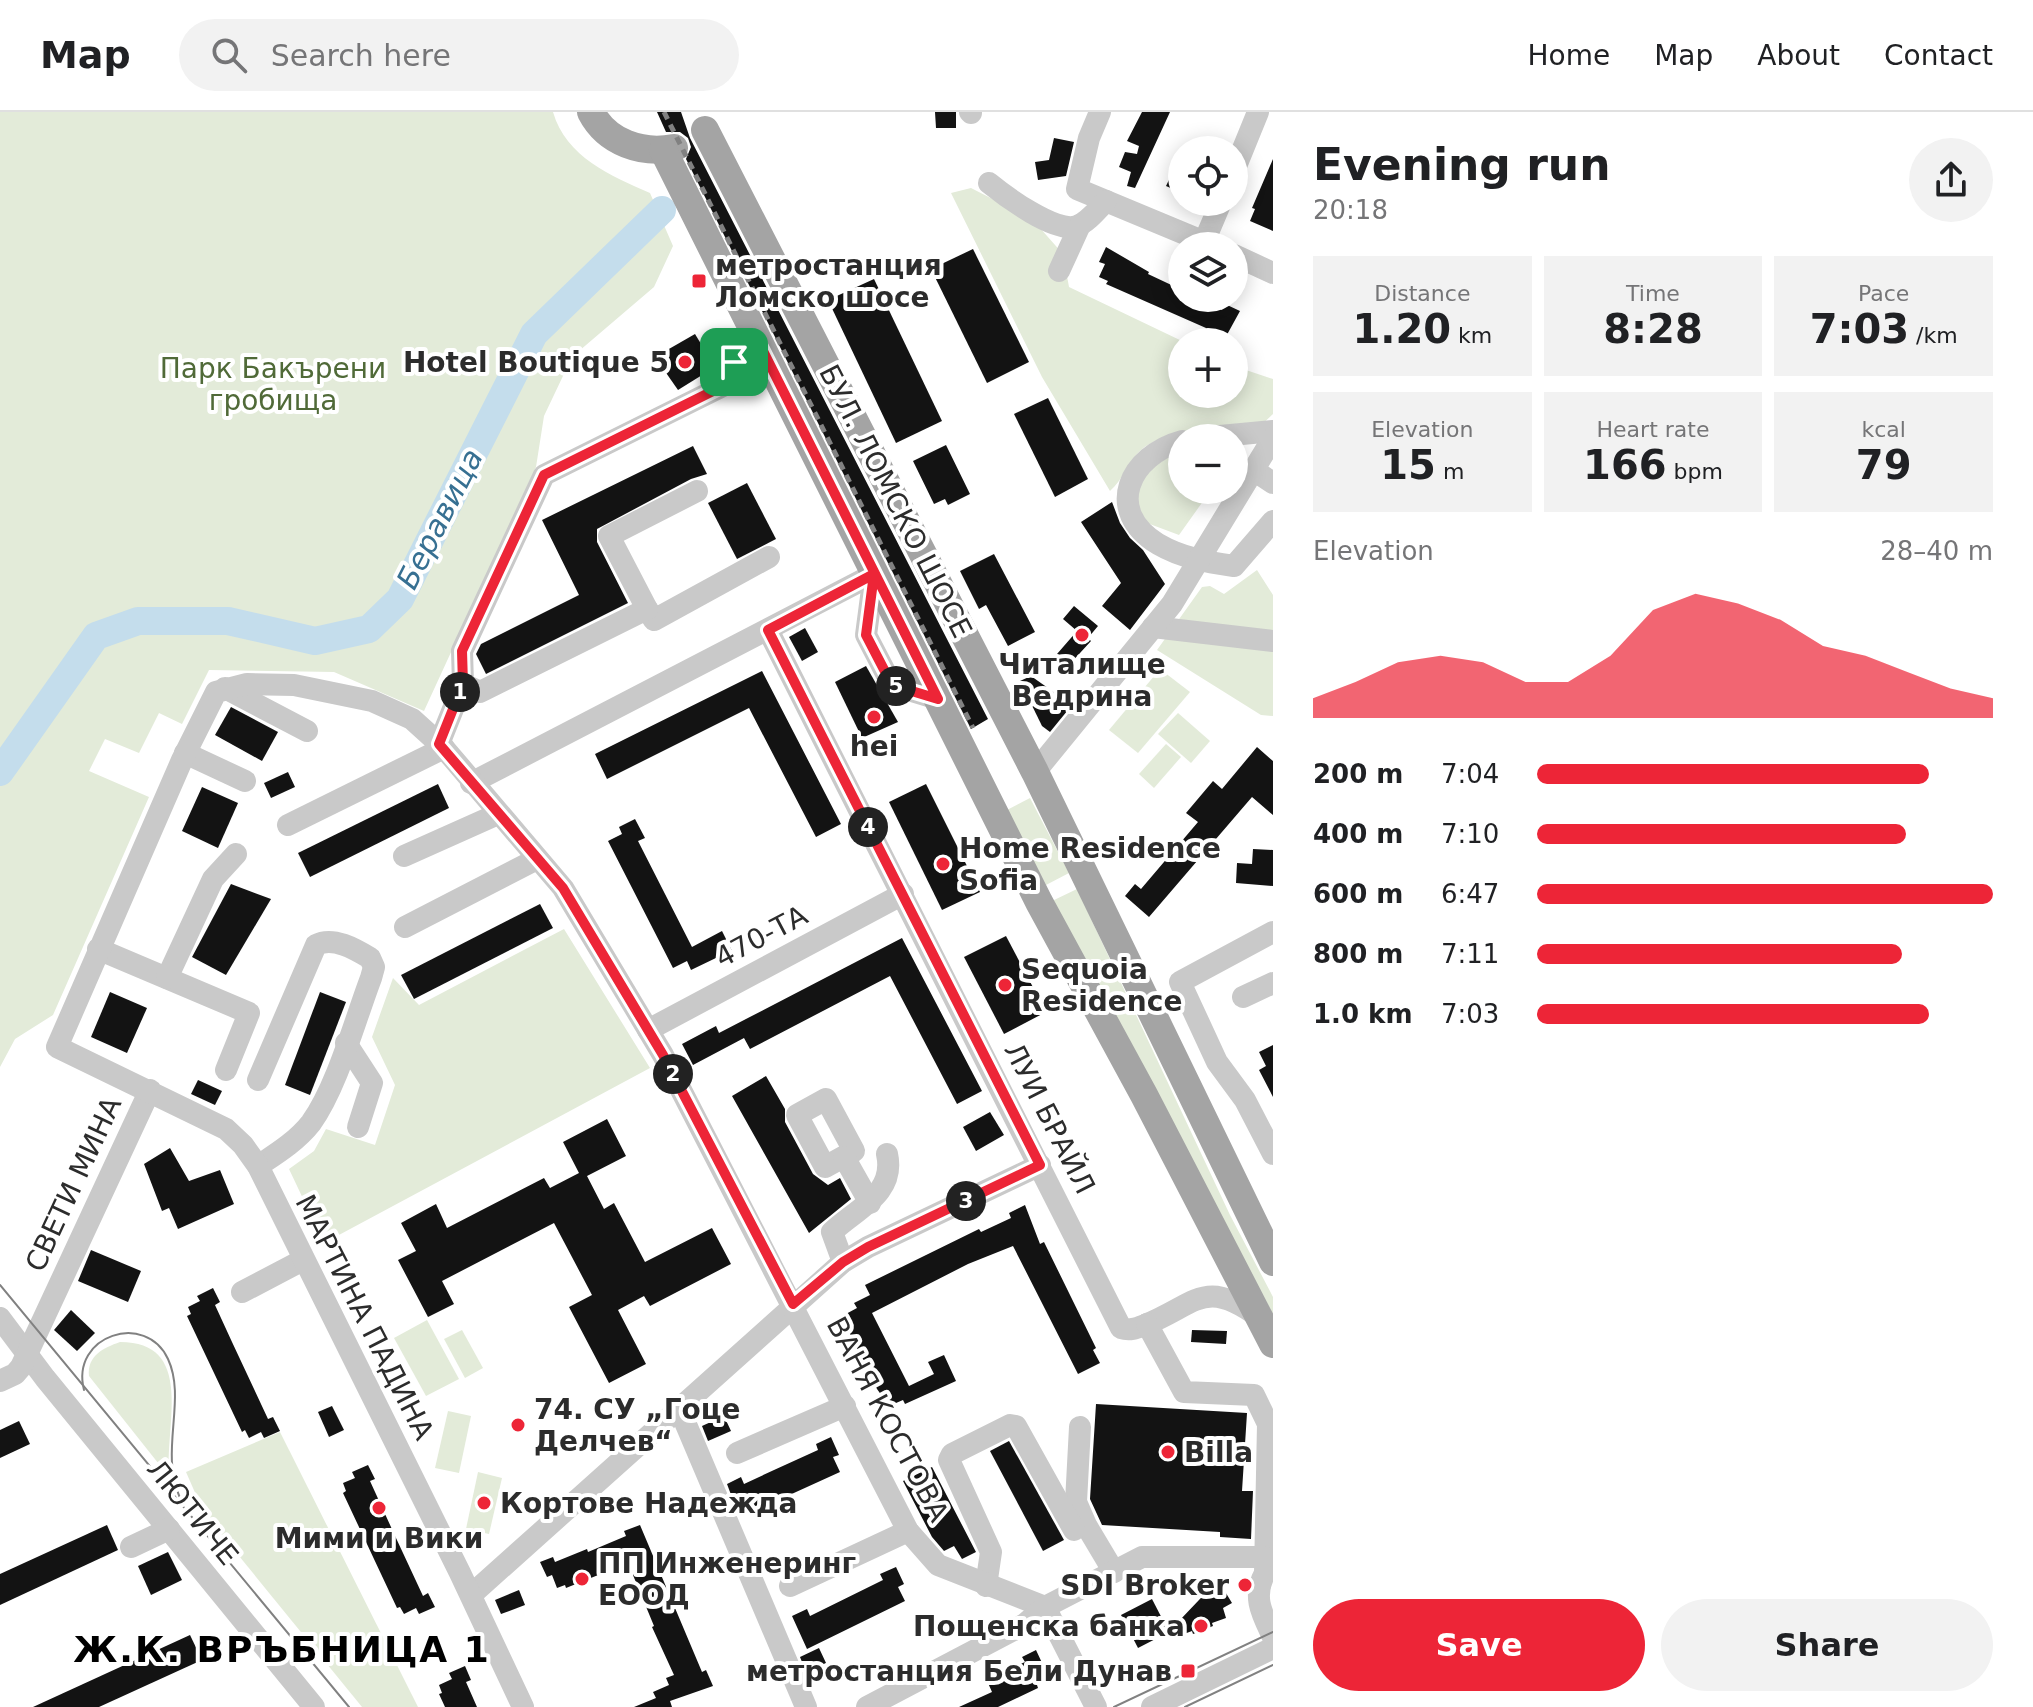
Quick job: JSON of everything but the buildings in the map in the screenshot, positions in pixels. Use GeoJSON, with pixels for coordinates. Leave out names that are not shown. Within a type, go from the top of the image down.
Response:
{"type":"FeatureCollection","features":[{"type":"Feature","properties":{"kind":"main road"},"geometry":{"type":"LineString","coordinates":[[591,112],[608,133],[625,144],[644,149],[691,136]]}},
{"type":"Feature","properties":{"kind":"main road","name":"БУЛ. ЛОМСКО ШОСЕ"},"geometry":{"type":"LineString","coordinates":[[691,136],[761,347],[1039,902],[1144,1095],[1273,1344]]}},
{"type":"Feature","properties":{"kind":"main road","name":"БУЛ. ЛОМСКО ШОСЕ"},"geometry":{"type":"LineString","coordinates":[[691,136],[1035,772],[1273,1262]]}},
{"type":"Feature","properties":{"kind":"street"},"geometry":{"type":"LineString","coordinates":[[1100,112],[1089,138],[1077,189],[1180,232]]}},
{"type":"Feature","properties":{"kind":"street"},"geometry":{"type":"LineString","coordinates":[[1248,137],[1258,112]]}},
{"type":"Feature","properties":{"kind":"street"},"geometry":{"type":"LineString","coordinates":[[989,183],[1016,204],[1067,228],[1080,225]]}},
{"type":"Feature","properties":{"kind":"street"},"geometry":{"type":"LineString","coordinates":[[1059,271],[1080,225],[1106,201]]}},
{"type":"Feature","properties":{"kind":"street"},"geometry":{"type":"LineString","coordinates":[[1248,261],[1273,273]]}},
{"type":"Feature","properties":{"kind":"street"},"geometry":{"type":"LineString","coordinates":[[628,420],[761,347]]}},
{"type":"Feature","properties":{"kind":"street"},"geometry":{"type":"LineString","coordinates":[[288,825],[441,746],[463,684],[462,651],[544,475],[725,385],[734,362]]}},
{"type":"Feature","properties":{"kind":"street"},"geometry":{"type":"LineString","coordinates":[[1248,433],[1273,431]]}},
{"type":"Feature","properties":{"kind":"street"},"geometry":{"type":"LineString","coordinates":[[1035,772],[1153,627],[1264,477],[1273,438]]}},
{"type":"Feature","properties":{"kind":"street"},"geometry":{"type":"LineString","coordinates":[[1168,447],[1138,466],[1131,481],[1128,504],[1133,520],[1148,537],[1200,561],[1234,566],[1273,521]]}},
{"type":"Feature","properties":{"kind":"street"},"geometry":{"type":"LineString","coordinates":[[697,491],[609,536],[654,620],[769,557]]}},
{"type":"Feature","properties":{"kind":"street"},"geometry":{"type":"LineString","coordinates":[[471,783],[874,574]]}},
{"type":"Feature","properties":{"kind":"street"},"geometry":{"type":"LineString","coordinates":[[463,684],[480,692],[647,609]]}},
{"type":"Feature","properties":{"kind":"street"},"geometry":{"type":"LineString","coordinates":[[1153,627],[1273,641]]}},
{"type":"Feature","properties":{"kind":"street","name":"ЛУИ БРАЙЛ"},"geometry":{"type":"LineString","coordinates":[[768,630],[1121,1328],[1129,1331],[1147,1324]]}},
{"type":"Feature","properties":{"kind":"street","name":"ВАНЯ КОСТОВА"},"geometry":{"type":"LineString","coordinates":[[225,688],[247,684],[294,685],[357,697],[412,719],[441,746],[563,888],[648,1030],[793,1304],[908,1531],[938,1565],[1045,1607]]}},
{"type":"Feature","properties":{"kind":"street"},"geometry":{"type":"LineString","coordinates":[[226,1070],[249,1013],[98,949],[185,753],[216,692],[225,688],[307,731]]}},
{"type":"Feature","properties":{"kind":"street"},"geometry":{"type":"LineString","coordinates":[[185,753],[245,781]]}},
{"type":"Feature","properties":{"kind":"street"},"geometry":{"type":"LineString","coordinates":[[404,856],[498,814]]}},
{"type":"Feature","properties":{"kind":"street"},"geometry":{"type":"LineString","coordinates":[[167,978],[213,879],[236,854]]}},
{"type":"Feature","properties":{"kind":"street"},"geometry":{"type":"LineString","coordinates":[[405,927],[537,859]]}},
{"type":"Feature","properties":{"kind":"street","name":"470-ТА"},"geometry":{"type":"LineString","coordinates":[[648,1030],[903,894]]}},
{"type":"Feature","properties":{"kind":"street"},"geometry":{"type":"LineString","coordinates":[[1273,932],[1180,982],[1217,1062],[1245,1100],[1273,1154]]}},
{"type":"Feature","properties":{"kind":"street"},"geometry":{"type":"LineString","coordinates":[[258,1080],[311,953],[325,941],[370,958],[374,967],[327,1092],[310,1123],[287,1147],[258,1166]]}},
{"type":"Feature","properties":{"kind":"street","name":"МАРТИНА ПАДИНА"},"geometry":{"type":"LineString","coordinates":[[98,949],[57,1047],[226,1129],[258,1166],[471,1595],[523,1707]]}},
{"type":"Feature","properties":{"kind":"street"},"geometry":{"type":"LineString","coordinates":[[1243,997],[1273,983]]}},
{"type":"Feature","properties":{"kind":"street"},"geometry":{"type":"LineString","coordinates":[[346,1043],[372,1083],[358,1127]]}},
{"type":"Feature","properties":{"kind":"street","name":"СВЕТИ МИНА"},"geometry":{"type":"LineString","coordinates":[[0,1381],[15,1374],[28,1353],[150,1090]]}},
{"type":"Feature","properties":{"kind":"street"},"geometry":{"type":"LineString","coordinates":[[843,1262],[832,1232],[870,1203],[886,1181],[890,1165],[887,1154]]}},
{"type":"Feature","properties":{"kind":"street"},"geometry":{"type":"LineString","coordinates":[[844,1157],[870,1203]]}},
{"type":"Feature","properties":{"kind":"street"},"geometry":{"type":"LineString","coordinates":[[471,1595],[843,1262],[868,1247],[1040,1165]]}},
{"type":"Feature","properties":{"kind":"street"},"geometry":{"type":"LineString","coordinates":[[242,1292],[303,1260]]}},
{"type":"Feature","properties":{"kind":"street"},"geometry":{"type":"LineString","coordinates":[[1259,1317],[1240,1304],[1209,1295],[1147,1324],[1184,1392],[1254,1395],[1268,1424],[1265,1565],[1258,1585],[1258,1606],[1273,1637]]}},
{"type":"Feature","properties":{"kind":"street","name":"ЛЮТИЧЕ"},"geometry":{"type":"LineString","coordinates":[[0,1318],[314,1707]]}},
{"type":"Feature","properties":{"kind":"street"},"geometry":{"type":"LineString","coordinates":[[737,1453],[845,1406]]}},
{"type":"Feature","properties":{"kind":"street"},"geometry":{"type":"LineString","coordinates":[[679,1408],[806,1707]]}},
{"type":"Feature","properties":{"kind":"street"},"geometry":{"type":"LineString","coordinates":[[986,1586],[991,1552],[949,1460],[952,1454],[1010,1425],[1016,1426],[1074,1530]]}},
{"type":"Feature","properties":{"kind":"street"},"geometry":{"type":"LineString","coordinates":[[1080,1427],[1076,1502],[1114,1572]]}},
{"type":"Feature","properties":{"kind":"street"},"geometry":{"type":"LineString","coordinates":[[131,1547],[169,1529]]}},
{"type":"Feature","properties":{"kind":"street"},"geometry":{"type":"LineString","coordinates":[[790,1586],[908,1531]]}},
{"type":"Feature","properties":{"kind":"street"},"geometry":{"type":"LineString","coordinates":[[867,1707],[1025,1624],[1045,1607],[1142,1557],[1265,1565]]}},
{"type":"Feature","properties":{"kind":"street"},"geometry":{"type":"LineString","coordinates":[[1045,1607],[1096,1707]]}},
{"type":"Feature","properties":{"kind":"street"},"geometry":{"type":"LineString","coordinates":[[1152,1707],[1273,1648]]}},
{"type":"Feature","properties":{"kind":"green space","name":"Парк Бакърени гробища"},"geometry":{"type":"Polygon","coordinates":[[[0,112],[553,112],[559,128],[579,153],[620,180],[650,193],[673,246],[654,287],[572,357],[544,416],[536,467],[424,711],[334,672],[209,670],[182,724],[159,713],[139,753],[105,739],[89,771],[149,797],[53,1015],[15,1039],[0,1067],[0,112]]]}},
{"type":"Feature","properties":{"kind":"green space"},"geometry":{"type":"Polygon","coordinates":[[[971,188],[1032,219],[1063,254],[1069,287],[1168,334],[1168,408],[1248,408],[1248,371],[1273,379],[1273,414],[1258,428],[1248,428],[1248,424],[1168,424],[1168,436],[1140,451],[1110,491],[1042,377],[951,193],[971,188]]]}},
{"type":"Feature","properties":{"kind":"green space"},"geometry":{"type":"Polygon","coordinates":[[[1168,457],[1168,504],[1201,504],[1179,535],[1147,523],[1140,513],[1137,493],[1145,473],[1168,457]]]}},
{"type":"Feature","properties":{"kind":"green space"},"geometry":{"type":"Polygon","coordinates":[[[1257,570],[1273,595],[1273,716],[1261,715],[1157,650],[1202,587],[1210,586],[1224,594],[1257,570]]]}},
{"type":"Feature","properties":{"kind":"green space"},"geometry":{"type":"Polygon","coordinates":[[[1160,669],[1190,692],[1138,753],[1109,730],[1160,669]]]}},
{"type":"Feature","properties":{"kind":"green space"},"geometry":{"type":"Polygon","coordinates":[[[1178,713],[1210,741],[1191,763],[1158,734],[1178,713]]]}},
{"type":"Feature","properties":{"kind":"green space"},"geometry":{"type":"Polygon","coordinates":[[[1166,744],[1181,757],[1154,788],[1139,774],[1166,744]]]}},
{"type":"Feature","properties":{"kind":"green space"},"geometry":{"type":"Polygon","coordinates":[[[1030,798],[1069,873],[1046,885],[1007,810],[1030,798]]]}},
{"type":"Feature","properties":{"kind":"green space"},"geometry":{"type":"Polygon","coordinates":[[[1077,889],[1230,1215],[1273,1297],[1273,1314],[1052,901],[1077,889]]]}},
{"type":"Feature","properties":{"kind":"green space"},"geometry":{"type":"Polygon","coordinates":[[[564,929],[650,1068],[324,1243],[289,1169],[314,1151],[326,1129],[375,1145],[395,1085],[372,1037],[393,978],[419,1005],[564,929]]]}},
{"type":"Feature","properties":{"kind":"green space"},"geometry":{"type":"Polygon","coordinates":[[[427,1320],[459,1379],[426,1396],[394,1338],[427,1320]]]}},
{"type":"Feature","properties":{"kind":"green space"},"geometry":{"type":"Polygon","coordinates":[[[462,1330],[483,1368],[465,1378],[444,1339],[462,1330]]]}},
{"type":"Feature","properties":{"kind":"green space"},"geometry":{"type":"Polygon","coordinates":[[[120,1342],[143,1346],[158,1355],[167,1370],[172,1409],[169,1472],[166,1473],[89,1376],[93,1358],[120,1342]]]}},
{"type":"Feature","properties":{"kind":"green space","name":"Кортове Надежда"},"geometry":{"type":"Polygon","coordinates":[[[448,1411],[471,1416],[459,1473],[435,1468],[448,1411]]]}},
{"type":"Feature","properties":{"kind":"green space"},"geometry":{"type":"Polygon","coordinates":[[[280,1432],[418,1707],[362,1707],[204,1513],[186,1472],[280,1432]]]}},
{"type":"Feature","properties":{"kind":"green space","name":"Кортове Надежда"},"geometry":{"type":"Polygon","coordinates":[[[478,1472],[502,1478],[489,1534],[466,1529],[478,1472]]]}},
{"type":"Feature","properties":{"kind":"waterway","name":"Беравица"},"geometry":{"type":"LineString","coordinates":[[0,772],[96,636],[138,621],[228,621],[315,641],[369,629],[400,599],[534,334],[662,210]]}},
{"type":"Feature","properties":{"kind":"tram line"},"geometry":{"type":"LineString","coordinates":[[0,1285],[349,1707]]}},
{"type":"Feature","properties":{"kind":"tram line"},"geometry":{"type":"LineString","coordinates":[[84,1390],[83,1371],[88,1355],[99,1343],[128,1333],[144,1336],[158,1344],[168,1359],[173,1375],[172,1462],[180,1498]]}},
{"type":"Feature","properties":{"kind":"tram line"},"geometry":{"type":"LineString","coordinates":[[1114,1707],[1273,1632]]}},
{"type":"Feature","properties":{"kind":"tram line"},"geometry":{"type":"LineString","coordinates":[[1185,1707],[1273,1665]]}},
{"type":"Feature","properties":{"kind":"railway"},"geometry":{"type":"LineString","coordinates":[[664,112],[973,728]]}},
{"type":"Feature","properties":{"kind":"place","name":"метростанция Ломско шосе"},"geometry":{"type":"Point","coordinates":[699,281]}},
{"type":"Feature","properties":{"kind":"place","name":"Hotel Boutique 5"},"geometry":{"type":"Point","coordinates":[685,362]}},
{"type":"Feature","properties":{"kind":"place","name":"Читалище Ведрина"},"geometry":{"type":"Point","coordinates":[1082,635]}},
{"type":"Feature","properties":{"kind":"place","name":"hei"},"geometry":{"type":"Point","coordinates":[874,717]}},
{"type":"Feature","properties":{"kind":"place","name":"Home Residence Sofia"},"geometry":{"type":"Point","coordinates":[943,864]}},
{"type":"Feature","properties":{"kind":"place","name":"Sequoia Residence"},"geometry":{"type":"Point","coordinates":[1005,985]}},
{"type":"Feature","properties":{"kind":"place","name":"74. СУ „Гоце Делчев“"},"geometry":{"type":"Point","coordinates":[518,1425]}},
{"type":"Feature","properties":{"kind":"place","name":"Billa"},"geometry":{"type":"Point","coordinates":[1168,1452]}},
{"type":"Feature","properties":{"kind":"place","name":"Кортове Надежда"},"geometry":{"type":"Point","coordinates":[484,1503]}},
{"type":"Feature","properties":{"kind":"place","name":"Мими и Вики"},"geometry":{"type":"Point","coordinates":[379,1508]}},
{"type":"Feature","properties":{"kind":"place","name":"ПП Инженеринг ЕООД"},"geometry":{"type":"Point","coordinates":[582,1579]}},
{"type":"Feature","properties":{"kind":"place","name":"SDI Broker"},"geometry":{"type":"Point","coordinates":[1245,1585]}},
{"type":"Feature","properties":{"kind":"place","name":"Пощенска банка"},"geometry":{"type":"Point","coordinates":[1201,1626]}},
{"type":"Feature","properties":{"kind":"place","name":"метростанция Бели Дунав"},"geometry":{"type":"Point","coordinates":[1188,1671]}},
{"type":"Feature","properties":{"kind":"district","name":"Ж.К. ВРЪБНИЦА 1"},"geometry":{"type":"Point","coordinates":[282,1649]}},
{"type":"Feature","properties":{"kind":"route"},"geometry":{"type":"LineString","coordinates":[[761,347],[938,699],[892,685],[866,635],[874,574],[768,630],[1040,1165],[868,1247],[843,1262],[793,1304],[663,1055],[563,888],[439,744],[463,684],[462,651],[544,475],[725,385],[734,362],[761,347]]}}]}
